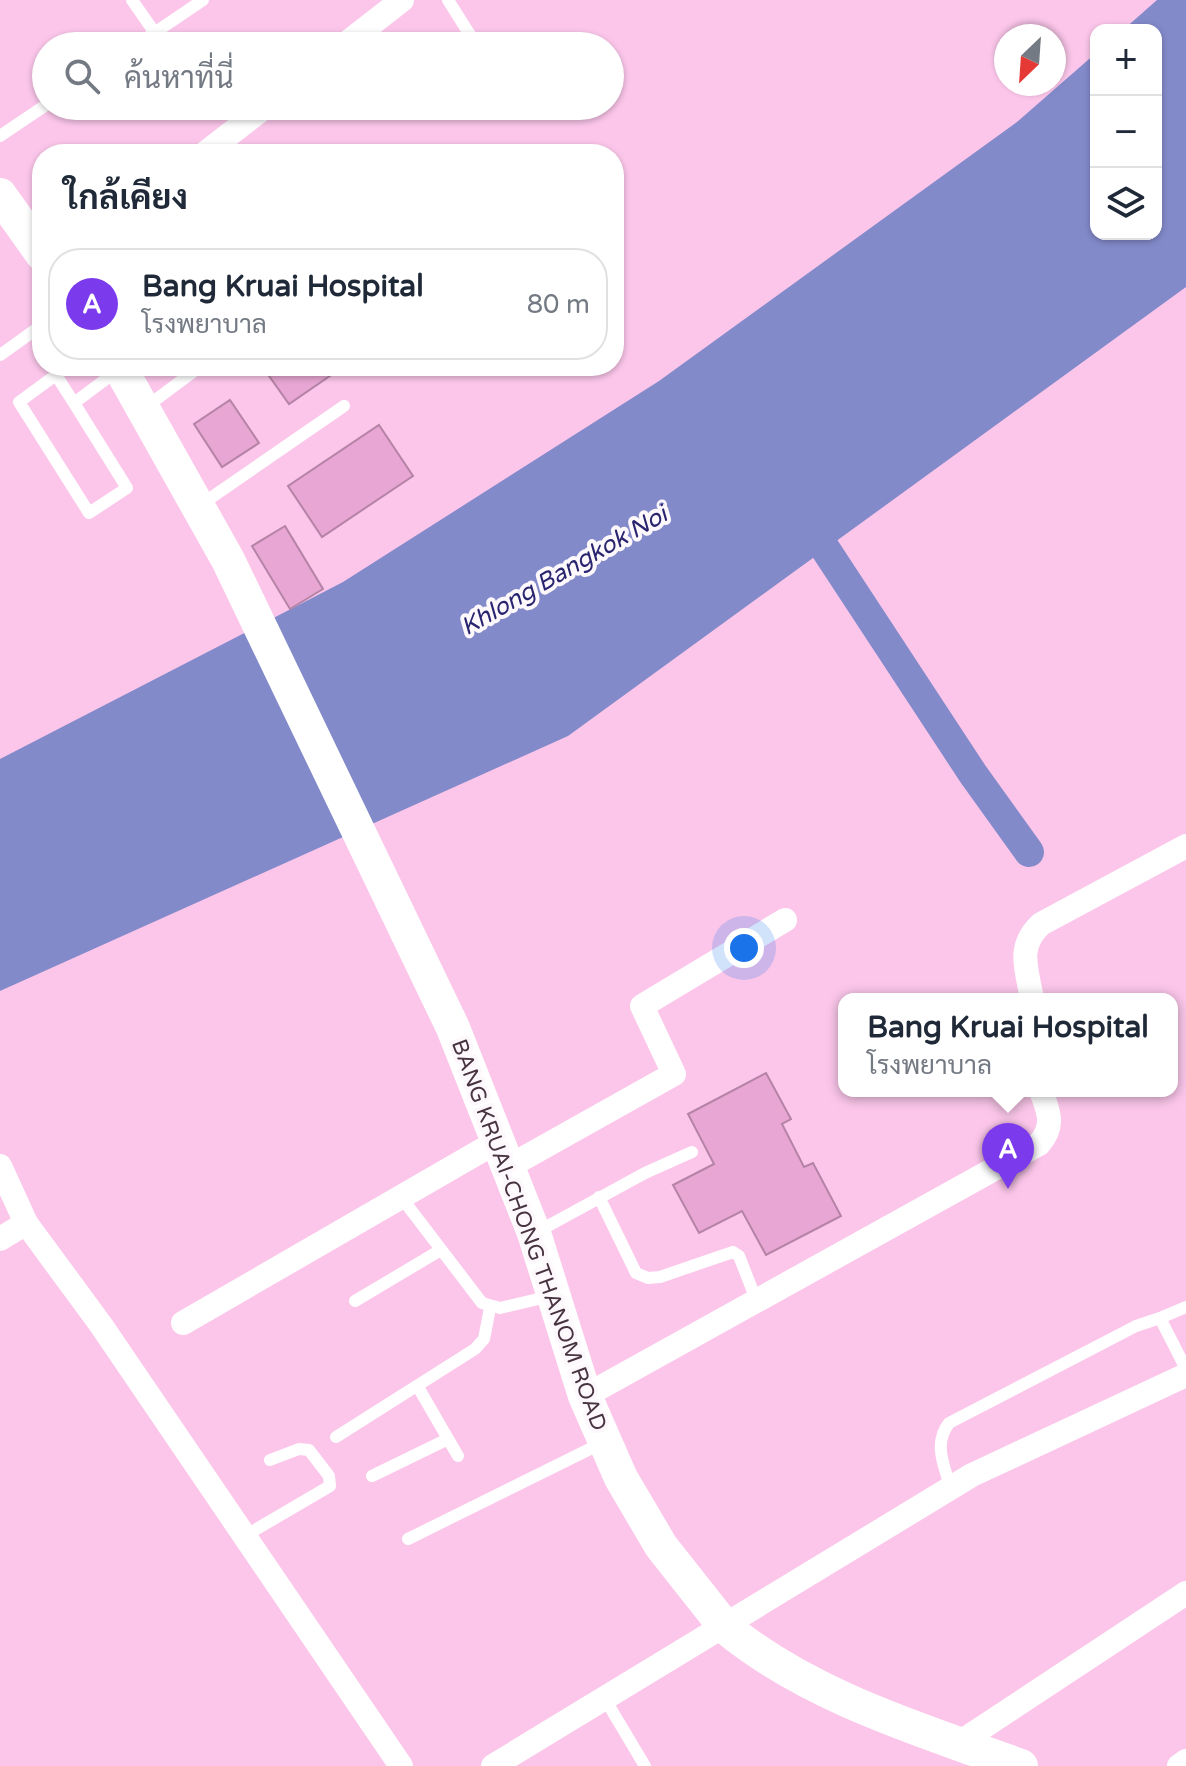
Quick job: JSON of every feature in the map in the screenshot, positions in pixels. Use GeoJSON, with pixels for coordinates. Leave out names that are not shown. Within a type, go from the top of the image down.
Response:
{"type":"FeatureCollection","features":[{"type":"Feature","properties":{"kind":"street"},"geometry":{"type":"LineString","coordinates":[[361,32],[402,0]]}},
{"type":"Feature","properties":{"kind":"street"},"geometry":{"type":"LineString","coordinates":[[217,144],[248,120]]}},
{"type":"Feature","properties":{"kind":"street"},"geometry":{"type":"LineString","coordinates":[[0,195],[32,240]]}},
{"type":"Feature","properties":{"kind":"street","name":"BANG KRUAI-CHONG THANOM ROAD"},"geometry":{"type":"LineString","coordinates":[[125,376],[228,560],[453,1028],[534,1233],[585,1396],[637,1510],[725,1627],[781,1665],[863,1706],[1021,1766]]}},
{"type":"Feature","properties":{"kind":"street"},"geometry":{"type":"LineString","coordinates":[[1031,993],[1025,951],[1027,937],[1041,924],[1186,846]]}},
{"type":"Feature","properties":{"kind":"street"},"geometry":{"type":"LineString","coordinates":[[183,1323],[401,1197],[503,1154],[674,1074],[642,1006],[785,920]]}},
{"type":"Feature","properties":{"kind":"street"},"geometry":{"type":"LineString","coordinates":[[585,1396],[1039,1144],[1050,1132],[1050,1115],[1043,1097]]}},
{"type":"Feature","properties":{"kind":"street"},"geometry":{"type":"LineString","coordinates":[[0,1166],[26,1223],[101,1325],[401,1766]]}},
{"type":"Feature","properties":{"kind":"street"},"geometry":{"type":"LineString","coordinates":[[0,1239],[26,1223]]}},
{"type":"Feature","properties":{"kind":"street"},"geometry":{"type":"LineString","coordinates":[[493,1766],[972,1475],[1186,1375]]}},
{"type":"Feature","properties":{"kind":"street"},"geometry":{"type":"LineString","coordinates":[[959,1743],[1186,1593]]}},
{"type":"Feature","properties":{"kind":"street"},"geometry":{"type":"LineString","coordinates":[[1179,1766],[1186,1761]]}},
{"type":"Feature","properties":{"kind":"lane"},"geometry":{"type":"LineString","coordinates":[[132,0],[154,32]]}},
{"type":"Feature","properties":{"kind":"lane"},"geometry":{"type":"LineString","coordinates":[[156,32],[203,0]]}},
{"type":"Feature","properties":{"kind":"lane"},"geometry":{"type":"LineString","coordinates":[[448,0],[468,32]]}},
{"type":"Feature","properties":{"kind":"lane"},"geometry":{"type":"LineString","coordinates":[[0,136],[32,114]]}},
{"type":"Feature","properties":{"kind":"lane"},"geometry":{"type":"LineString","coordinates":[[0,355],[32,332]]}},
{"type":"Feature","properties":{"kind":"lane"},"geometry":{"type":"LineString","coordinates":[[55,376],[19,402],[89,513],[127,488],[57,376]]}},
{"type":"Feature","properties":{"kind":"lane"},"geometry":{"type":"LineString","coordinates":[[74,403],[108,376]]}},
{"type":"Feature","properties":{"kind":"lane"},"geometry":{"type":"LineString","coordinates":[[145,408],[188,376]]}},
{"type":"Feature","properties":{"kind":"lane"},"geometry":{"type":"LineString","coordinates":[[199,506],[344,406]]}},
{"type":"Feature","properties":{"kind":"lane"},"geometry":{"type":"LineString","coordinates":[[534,1233],[692,1152]]}},
{"type":"Feature","properties":{"kind":"lane"},"geometry":{"type":"LineString","coordinates":[[401,1197],[439,1251],[482,1303],[490,1308],[554,1296]]}},
{"type":"Feature","properties":{"kind":"lane"},"geometry":{"type":"LineString","coordinates":[[599,1197],[636,1273],[648,1278],[660,1277],[681,1267],[733,1252],[739,1256],[757,1302]]}},
{"type":"Feature","properties":{"kind":"lane"},"geometry":{"type":"LineString","coordinates":[[355,1301],[439,1251]]}},
{"type":"Feature","properties":{"kind":"lane"},"geometry":{"type":"LineString","coordinates":[[951,1489],[940,1444],[940,1436],[949,1423],[1136,1326],[1186,1307]]}},
{"type":"Feature","properties":{"kind":"lane"},"geometry":{"type":"LineString","coordinates":[[336,1437],[475,1349],[484,1339],[490,1308]]}},
{"type":"Feature","properties":{"kind":"lane"},"geometry":{"type":"LineString","coordinates":[[1160,1318],[1186,1369]]}},
{"type":"Feature","properties":{"kind":"lane"},"geometry":{"type":"LineString","coordinates":[[418,1387],[458,1456]]}},
{"type":"Feature","properties":{"kind":"lane"},"geometry":{"type":"LineString","coordinates":[[372,1476],[448,1439]]}},
{"type":"Feature","properties":{"kind":"lane"},"geometry":{"type":"LineString","coordinates":[[408,1539],[606,1442]]}},
{"type":"Feature","properties":{"kind":"lane"},"geometry":{"type":"LineString","coordinates":[[243,1537],[330,1486],[329,1476],[309,1450],[299,1449],[270,1460]]}},
{"type":"Feature","properties":{"kind":"lane"},"geometry":{"type":"LineString","coordinates":[[605,1699],[645,1766]]}},
{"type":"Feature","properties":{"kind":"water","name":"Khlong Bangkok Noi"},"geometry":{"type":"Polygon","coordinates":[[[1157,0],[1186,0],[1186,287],[568,736],[0,991],[0,759],[343,582],[659,381],[1017,122],[1047,96],[1066,96],[1066,79],[1090,58],[1090,240],[1162,240],[1162,24],[1130,24],[1157,0]]]}},
{"type":"Feature","properties":{"kind":"building"},"geometry":{"type":"Polygon","coordinates":[[[269,376],[330,376],[289,404],[269,376]]]}},
{"type":"Feature","properties":{"kind":"building"},"geometry":{"type":"Polygon","coordinates":[[[230,400],[259,443],[222,467],[194,424],[230,400]]]}},
{"type":"Feature","properties":{"kind":"building"},"geometry":{"type":"Polygon","coordinates":[[[379,425],[413,476],[322,537],[288,486],[379,425]]]}},
{"type":"Feature","properties":{"kind":"building"},"geometry":{"type":"Polygon","coordinates":[[[285,526],[323,589],[290,609],[252,546],[285,526]]]}},
{"type":"Feature","properties":{"kind":"building"},"geometry":{"type":"Polygon","coordinates":[[[766,1073],[791,1119],[782,1124],[804,1167],[813,1163],[841,1216],[766,1255],[742,1211],[699,1233],[673,1185],[714,1164],[688,1114],[766,1073]]]}},
{"type":"Feature","properties":{"kind":"waterway"},"geometry":{"type":"LineString","coordinates":[[803,515],[973,774],[1029,852]]}},
{"type":"Feature","properties":{"kind":"place","name":"Bang Kruai Hospital"},"geometry":{"type":"Point","coordinates":[1008,1189]}}]}
